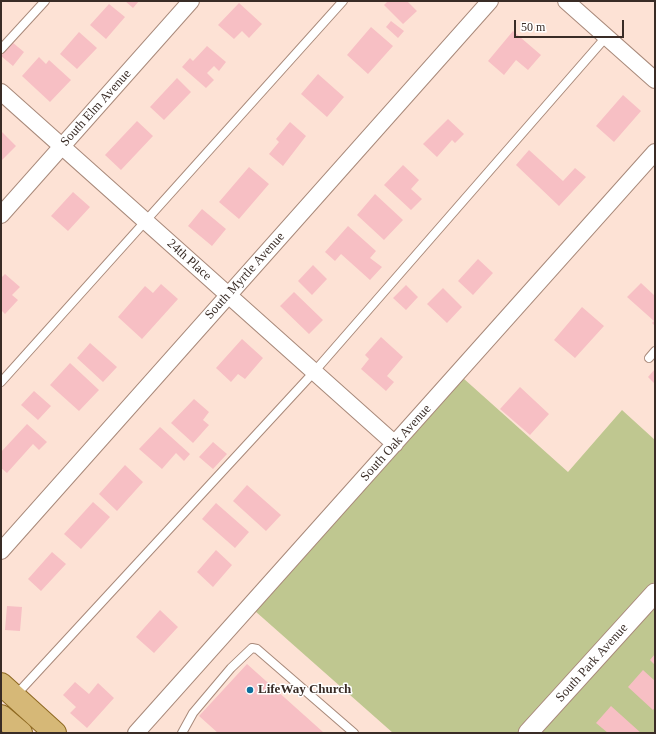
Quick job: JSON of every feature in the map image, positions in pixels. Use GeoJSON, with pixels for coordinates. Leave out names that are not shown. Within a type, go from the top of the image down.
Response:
{"type":"FeatureCollection","features":[{"type":"Feature","properties":{"kind":"main road"},"geometry":{"type":"LineString","coordinates":[[6,691],[55,733]]}},
{"type":"Feature","properties":{"kind":"main road"},"geometry":{"type":"LineString","coordinates":[[1,716],[21,733]]}},
{"type":"Feature","properties":{"kind":"street","name":"South Elm Avenue"},"geometry":{"type":"LineString","coordinates":[[1,214],[191,1]]}},
{"type":"Feature","properties":{"kind":"street","name":"South Myrtle Avenue"},"geometry":{"type":"LineString","coordinates":[[1,551],[490,1]]}},
{"type":"Feature","properties":{"kind":"street"},"geometry":{"type":"LineString","coordinates":[[566,1],[655,80]]}},
{"type":"Feature","properties":{"kind":"street","name":"24th Place"},"geometry":{"type":"LineString","coordinates":[[1,92],[395,444]]}},
{"type":"Feature","properties":{"kind":"street","name":"South Oak Avenue"},"geometry":{"type":"LineString","coordinates":[[136,733],[655,152]]}},
{"type":"Feature","properties":{"kind":"street","name":"South Park Avenue"},"geometry":{"type":"LineString","coordinates":[[528,733],[655,593]]}},
{"type":"Feature","properties":{"kind":"lane"},"geometry":{"type":"LineString","coordinates":[[1,50],[45,1]]}},
{"type":"Feature","properties":{"kind":"lane"},"geometry":{"type":"LineString","coordinates":[[1,382],[342,1]]}},
{"type":"Feature","properties":{"kind":"lane"},"geometry":{"type":"LineString","coordinates":[[6,691],[314,372],[606,37]]}},
{"type":"Feature","properties":{"kind":"lane"},"geometry":{"type":"LineString","coordinates":[[649,358],[655,351]]}},
{"type":"Feature","properties":{"kind":"lane"},"geometry":{"type":"LineString","coordinates":[[182,733],[192,713],[231,668],[252,648],[257,649],[354,733]]}},
{"type":"Feature","properties":{"kind":"green space"},"geometry":{"type":"Polygon","coordinates":[[[463,378],[568,472],[622,410],[655,440],[655,581],[518,733],[393,733],[255,611],[463,378]]]}},
{"type":"Feature","properties":{"kind":"green space"},"geometry":{"type":"Polygon","coordinates":[[[655,604],[655,733],[538,733],[655,604]]]}},
{"type":"Feature","properties":{"kind":"building"},"geometry":{"type":"Polygon","coordinates":[[[125,1],[139,1],[133,8],[125,1]]]}},
{"type":"Feature","properties":{"kind":"building"},"geometry":{"type":"Polygon","coordinates":[[[388,1],[407,1],[417,11],[403,24],[384,5],[388,1]]]}},
{"type":"Feature","properties":{"kind":"building"},"geometry":{"type":"Polygon","coordinates":[[[239,3],[262,24],[249,38],[242,31],[234,39],[218,25],[239,3]]]}},
{"type":"Feature","properties":{"kind":"building"},"geometry":{"type":"Polygon","coordinates":[[[109,4],[125,17],[106,39],[90,25],[109,4]]]}},
{"type":"Feature","properties":{"kind":"building"},"geometry":{"type":"Polygon","coordinates":[[[391,21],[404,31],[398,38],[386,27],[391,21]]]}},
{"type":"Feature","properties":{"kind":"building"},"geometry":{"type":"Polygon","coordinates":[[[371,27],[393,46],[368,74],[347,55],[371,27]]]}},
{"type":"Feature","properties":{"kind":"building"},"geometry":{"type":"Polygon","coordinates":[[[513,31],[541,55],[528,70],[516,60],[504,75],[488,61],[513,31]]]}},
{"type":"Feature","properties":{"kind":"building"},"geometry":{"type":"Polygon","coordinates":[[[79,32],[97,48],[77,69],[60,54],[79,32]]]}},
{"type":"Feature","properties":{"kind":"building"},"geometry":{"type":"Polygon","coordinates":[[[12,42],[24,52],[13,66],[1,56],[12,42]]]}},
{"type":"Feature","properties":{"kind":"building"},"geometry":{"type":"Polygon","coordinates":[[[207,46],[226,62],[219,71],[214,66],[207,73],[214,80],[206,88],[182,67],[190,58],[193,61],[207,46]]]}},
{"type":"Feature","properties":{"kind":"building"},"geometry":{"type":"Polygon","coordinates":[[[39,57],[46,64],[49,60],[71,80],[50,102],[22,76],[39,57]]]}},
{"type":"Feature","properties":{"kind":"building"},"geometry":{"type":"Polygon","coordinates":[[[318,74],[344,97],[327,117],[301,94],[318,74]]]}},
{"type":"Feature","properties":{"kind":"building"},"geometry":{"type":"Polygon","coordinates":[[[177,78],[191,92],[164,120],[150,107],[177,78]]]}},
{"type":"Feature","properties":{"kind":"building"},"geometry":{"type":"Polygon","coordinates":[[[623,95],[641,111],[614,142],[596,126],[623,95]]]}},
{"type":"Feature","properties":{"kind":"building"},"geometry":{"type":"Polygon","coordinates":[[[448,119],[464,134],[455,143],[452,140],[437,157],[423,144],[448,119]]]}},
{"type":"Feature","properties":{"kind":"building"},"geometry":{"type":"Polygon","coordinates":[[[137,121],[153,136],[121,170],[105,155],[137,121]]]}},
{"type":"Feature","properties":{"kind":"building"},"geometry":{"type":"Polygon","coordinates":[[[290,122],[306,136],[283,166],[269,154],[279,142],[276,139],[290,122]]]}},
{"type":"Feature","properties":{"kind":"building"},"geometry":{"type":"Polygon","coordinates":[[[1,131],[16,146],[2,160],[1,159],[1,131]]]}},
{"type":"Feature","properties":{"kind":"building"},"geometry":{"type":"Polygon","coordinates":[[[529,150],[563,181],[575,168],[586,177],[559,206],[516,165],[529,150]]]}},
{"type":"Feature","properties":{"kind":"building"},"geometry":{"type":"Polygon","coordinates":[[[403,165],[419,180],[411,189],[422,199],[411,210],[384,185],[403,165]]]}},
{"type":"Feature","properties":{"kind":"building"},"geometry":{"type":"Polygon","coordinates":[[[249,167],[269,184],[239,219],[219,202],[249,167]]]}},
{"type":"Feature","properties":{"kind":"building"},"geometry":{"type":"Polygon","coordinates":[[[73,192],[90,207],[68,231],[51,216],[73,192]]]}},
{"type":"Feature","properties":{"kind":"building"},"geometry":{"type":"Polygon","coordinates":[[[375,194],[403,220],[384,240],[357,215],[375,194]]]}},
{"type":"Feature","properties":{"kind":"building"},"geometry":{"type":"Polygon","coordinates":[[[202,209],[226,229],[212,246],[188,226],[202,209]]]}},
{"type":"Feature","properties":{"kind":"building"},"geometry":{"type":"Polygon","coordinates":[[[348,226],[376,251],[370,258],[382,267],[370,280],[341,254],[335,261],[325,252],[348,226]]]}},
{"type":"Feature","properties":{"kind":"building"},"geometry":{"type":"Polygon","coordinates":[[[478,259],[493,273],[473,295],[458,281],[478,259]]]}},
{"type":"Feature","properties":{"kind":"building"},"geometry":{"type":"Polygon","coordinates":[[[313,265],[327,279],[312,295],[298,281],[313,265]]]}},
{"type":"Feature","properties":{"kind":"building"},"geometry":{"type":"Polygon","coordinates":[[[5,274],[20,287],[12,295],[18,300],[5,314],[1,310],[1,278],[5,274]]]}},
{"type":"Feature","properties":{"kind":"building"},"geometry":{"type":"Polygon","coordinates":[[[641,283],[655,296],[655,326],[652,323],[654,321],[627,297],[641,283]]]}},
{"type":"Feature","properties":{"kind":"building"},"geometry":{"type":"Polygon","coordinates":[[[161,284],[178,299],[142,339],[118,317],[145,286],[153,293],[161,284]]]}},
{"type":"Feature","properties":{"kind":"building"},"geometry":{"type":"Polygon","coordinates":[[[406,285],[418,297],[406,310],[393,298],[406,285]]]}},
{"type":"Feature","properties":{"kind":"building"},"geometry":{"type":"Polygon","coordinates":[[[443,288],[462,307],[447,323],[427,304],[443,288]]]}},
{"type":"Feature","properties":{"kind":"building"},"geometry":{"type":"Polygon","coordinates":[[[294,292],[323,320],[309,334],[280,306],[294,292]]]}},
{"type":"Feature","properties":{"kind":"building"},"geometry":{"type":"Polygon","coordinates":[[[582,307],[604,326],[575,358],[554,340],[582,307]]]}},
{"type":"Feature","properties":{"kind":"building"},"geometry":{"type":"Polygon","coordinates":[[[381,337],[403,357],[387,376],[394,382],[386,391],[361,369],[369,359],[365,355],[381,337]]]}},
{"type":"Feature","properties":{"kind":"building"},"geometry":{"type":"Polygon","coordinates":[[[242,339],[263,358],[245,379],[238,374],[231,382],[216,368],[242,339]]]}},
{"type":"Feature","properties":{"kind":"building"},"geometry":{"type":"Polygon","coordinates":[[[90,343],[117,367],[103,382],[77,358],[90,343]]]}},
{"type":"Feature","properties":{"kind":"building"},"geometry":{"type":"Polygon","coordinates":[[[70,363],[99,390],[79,411],[50,385],[70,363]]]}},
{"type":"Feature","properties":{"kind":"building"},"geometry":{"type":"Polygon","coordinates":[[[655,369],[655,384],[648,377],[655,369]]]}},
{"type":"Feature","properties":{"kind":"building"},"geometry":{"type":"Polygon","coordinates":[[[520,387],[549,414],[530,435],[500,409],[520,387]]]}},
{"type":"Feature","properties":{"kind":"building"},"geometry":{"type":"Polygon","coordinates":[[[34,391],[51,406],[38,420],[21,405],[34,391]]]}},
{"type":"Feature","properties":{"kind":"building"},"geometry":{"type":"Polygon","coordinates":[[[194,399],[209,412],[203,420],[209,425],[193,443],[171,423],[194,399]]]}},
{"type":"Feature","properties":{"kind":"building"},"geometry":{"type":"Polygon","coordinates":[[[27,424],[47,442],[39,450],[33,444],[7,473],[1,468],[1,452],[27,424]]]}},
{"type":"Feature","properties":{"kind":"building"},"geometry":{"type":"Polygon","coordinates":[[[160,427],[190,454],[184,461],[176,453],[162,469],[139,449],[160,427]]]}},
{"type":"Feature","properties":{"kind":"building"},"geometry":{"type":"Polygon","coordinates":[[[213,442],[227,454],[213,469],[199,457],[213,442]]]}},
{"type":"Feature","properties":{"kind":"building"},"geometry":{"type":"Polygon","coordinates":[[[125,465],[143,482],[117,511],[99,494],[125,465]]]}},
{"type":"Feature","properties":{"kind":"building"},"geometry":{"type":"Polygon","coordinates":[[[247,485],[281,515],[266,531],[233,501],[247,485]]]}},
{"type":"Feature","properties":{"kind":"building"},"geometry":{"type":"Polygon","coordinates":[[[93,502],[110,517],[81,549],[64,534],[93,502]]]}},
{"type":"Feature","properties":{"kind":"building"},"geometry":{"type":"Polygon","coordinates":[[[216,503],[249,532],[235,548],[202,519],[216,503]]]}},
{"type":"Feature","properties":{"kind":"building"},"geometry":{"type":"Polygon","coordinates":[[[216,550],[232,565],[213,587],[197,572],[216,550]]]}},
{"type":"Feature","properties":{"kind":"building"},"geometry":{"type":"Polygon","coordinates":[[[52,552],[66,564],[41,591],[28,579],[52,552]]]}},
{"type":"Feature","properties":{"kind":"building"},"geometry":{"type":"Polygon","coordinates":[[[7,606],[22,607],[20,631],[5,630],[7,606]]]}},
{"type":"Feature","properties":{"kind":"building"},"geometry":{"type":"Polygon","coordinates":[[[160,610],[178,627],[154,653],[136,637],[160,610]]]}},
{"type":"Feature","properties":{"kind":"building"},"geometry":{"type":"Polygon","coordinates":[[[655,654],[655,665],[650,660],[655,654]]]}},
{"type":"Feature","properties":{"kind":"building","name":"LifeWay Church"},"geometry":{"type":"Polygon","coordinates":[[[247,664],[323,732],[218,733],[199,716],[247,664]]]}},
{"type":"Feature","properties":{"kind":"building"},"geometry":{"type":"Polygon","coordinates":[[[643,670],[655,681],[655,707],[653,710],[628,687],[643,670]]]}},
{"type":"Feature","properties":{"kind":"building"},"geometry":{"type":"Polygon","coordinates":[[[75,682],[89,694],[98,683],[114,698],[87,728],[70,713],[76,707],[63,695],[75,682]]]}},
{"type":"Feature","properties":{"kind":"building"},"geometry":{"type":"Polygon","coordinates":[[[611,706],[641,733],[608,733],[596,723],[611,706]]]}},
{"type":"Feature","properties":{"kind":"place","name":"LifeWay Church"},"geometry":{"type":"Point","coordinates":[250,690]}}]}
